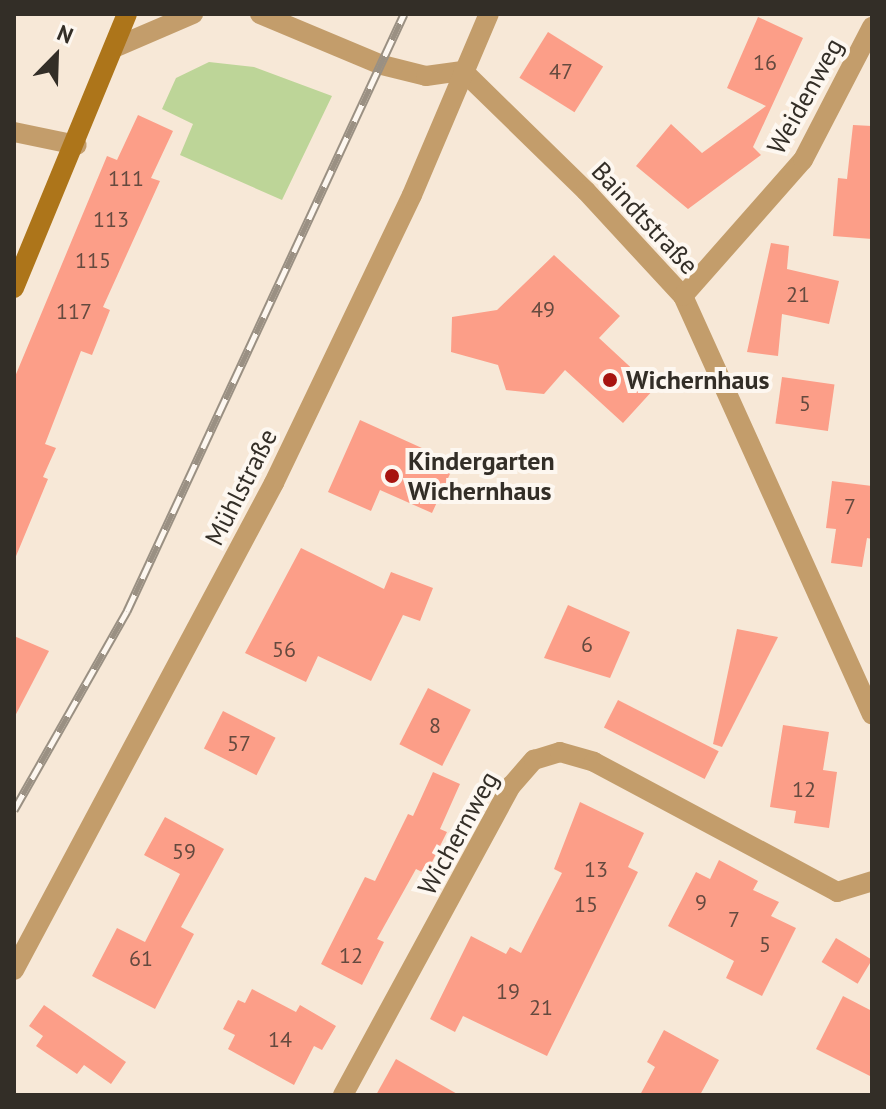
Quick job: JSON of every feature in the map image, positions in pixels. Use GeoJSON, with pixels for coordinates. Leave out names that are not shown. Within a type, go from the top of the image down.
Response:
{"type":"FeatureCollection","features":[{"type":"Feature","properties":{"kind":"street"},"geometry":{"type":"LineString","coordinates":[[14,288],[77,145],[127,14]]}},
{"type":"Feature","properties":{"kind":"street"},"geometry":{"type":"LineString","coordinates":[[116,47],[193,14]]}},
{"type":"Feature","properties":{"kind":"street"},"geometry":{"type":"LineString","coordinates":[[260,14],[382,65],[426,76],[463,71]]}},
{"type":"Feature","properties":{"kind":"street","name":"Mühlstraße"},"geometry":{"type":"LineString","coordinates":[[14,970],[274,483],[412,195],[489,14]]}},
{"type":"Feature","properties":{"kind":"street","name":"Weidenweg"},"geometry":{"type":"LineString","coordinates":[[683,296],[803,160],[872,27]]}},
{"type":"Feature","properties":{"kind":"street","name":"Baindtstraße"},"geometry":{"type":"LineString","coordinates":[[463,71],[586,191],[683,296],[872,714]]}},
{"type":"Feature","properties":{"kind":"street"},"geometry":{"type":"LineString","coordinates":[[14,132],[77,145]]}},
{"type":"Feature","properties":{"kind":"street","name":"Wichernweg"},"geometry":{"type":"LineString","coordinates":[[343,1095],[511,786],[534,760],[560,752],[594,762],[837,892],[872,881]]}},
{"type":"Feature","properties":{"kind":"green space"},"geometry":{"type":"Polygon","coordinates":[[[209,62],[254,67],[332,96],[282,200],[180,155],[193,124],[162,109],[176,78],[209,62]]]}},
{"type":"Feature","properties":{"kind":"building"},"geometry":{"type":"Polygon","coordinates":[[[758,17],[803,38],[753,147],[761,155],[688,209],[636,166],[671,124],[702,153],[766,106],[727,88],[758,17]]]}},
{"type":"Feature","properties":{"kind":"building"},"geometry":{"type":"Polygon","coordinates":[[[548,32],[603,66],[575,112],[519,78],[548,32]]]}},
{"type":"Feature","properties":{"kind":"building"},"geometry":{"type":"Polygon","coordinates":[[[138,115],[173,131],[151,178],[160,181],[103,307],[110,310],[92,355],[81,351],[45,444],[56,448],[43,477],[48,479],[14,561],[14,379],[107,156],[117,160],[138,115]]]}},
{"type":"Feature","properties":{"kind":"building"},"geometry":{"type":"Polygon","coordinates":[[[853,125],[872,126],[872,239],[833,236],[838,178],[847,179],[853,125]]]}},
{"type":"Feature","properties":{"kind":"building"},"geometry":{"type":"Polygon","coordinates":[[[771,243],[789,246],[787,269],[839,281],[829,324],[782,314],[778,356],[747,352],[771,243]]]}},
{"type":"Feature","properties":{"kind":"building"},"geometry":{"type":"Polygon","coordinates":[[[554,255],[620,316],[599,338],[654,389],[623,423],[565,370],[544,394],[506,390],[498,365],[451,352],[452,317],[497,310],[554,255]]]}},
{"type":"Feature","properties":{"kind":"building"},"geometry":{"type":"Polygon","coordinates":[[[782,377],[834,384],[828,431],[775,424],[782,377]]]}},
{"type":"Feature","properties":{"kind":"building","name":"Kindergarten Wichernhaus"},"geometry":{"type":"Polygon","coordinates":[[[360,420],[455,463],[432,513],[380,490],[371,511],[328,492],[360,420]]]}},
{"type":"Feature","properties":{"kind":"building"},"geometry":{"type":"Polygon","coordinates":[[[832,481],[872,486],[872,539],[867,538],[862,567],[831,563],[836,529],[826,528],[832,481]]]}},
{"type":"Feature","properties":{"kind":"building"},"geometry":{"type":"Polygon","coordinates":[[[301,548],[384,589],[391,572],[433,588],[420,621],[403,615],[371,681],[318,656],[306,682],[245,653],[301,548]]]}},
{"type":"Feature","properties":{"kind":"building"},"geometry":{"type":"Polygon","coordinates":[[[568,605],[630,632],[610,678],[544,658],[568,605]]]}},
{"type":"Feature","properties":{"kind":"building"},"geometry":{"type":"Polygon","coordinates":[[[737,629],[778,637],[722,747],[713,744],[737,629]]]}},
{"type":"Feature","properties":{"kind":"building"},"geometry":{"type":"Polygon","coordinates":[[[14,636],[49,651],[14,718],[14,636]]]}},
{"type":"Feature","properties":{"kind":"building"},"geometry":{"type":"Polygon","coordinates":[[[428,688],[471,710],[442,766],[399,744],[428,688]]]}},
{"type":"Feature","properties":{"kind":"building"},"geometry":{"type":"Polygon","coordinates":[[[618,700],[719,751],[705,779],[604,728],[618,700]]]}},
{"type":"Feature","properties":{"kind":"building"},"geometry":{"type":"Polygon","coordinates":[[[223,711],[276,738],[257,775],[204,748],[223,711]]]}},
{"type":"Feature","properties":{"kind":"building"},"geometry":{"type":"Polygon","coordinates":[[[783,725],[829,732],[823,770],[837,772],[829,828],[794,823],[796,811],[770,807],[783,725]]]}},
{"type":"Feature","properties":{"kind":"building"},"geometry":{"type":"Polygon","coordinates":[[[433,772],[460,784],[440,829],[447,832],[426,874],[416,869],[377,939],[384,942],[362,985],[321,964],[365,877],[375,881],[408,814],[413,816],[433,772]]]}},
{"type":"Feature","properties":{"kind":"building"},"geometry":{"type":"Polygon","coordinates":[[[580,802],[644,833],[628,867],[638,872],[547,1056],[463,1016],[455,1032],[430,1019],[471,936],[506,954],[510,947],[521,953],[562,873],[554,869],[580,802]]]}},
{"type":"Feature","properties":{"kind":"building"},"geometry":{"type":"Polygon","coordinates":[[[165,817],[224,849],[181,927],[194,934],[155,1009],[92,976],[117,928],[145,942],[180,874],[144,855],[165,817]]]}},
{"type":"Feature","properties":{"kind":"building"},"geometry":{"type":"Polygon","coordinates":[[[719,860],[758,881],[753,890],[779,902],[771,916],[796,928],[762,996],[726,978],[734,961],[668,926],[696,872],[710,879],[719,860]]]}},
{"type":"Feature","properties":{"kind":"building"},"geometry":{"type":"Polygon","coordinates":[[[836,938],[872,960],[858,984],[822,962],[836,938]]]}},
{"type":"Feature","properties":{"kind":"building"},"geometry":{"type":"Polygon","coordinates":[[[252,989],[296,1012],[300,1005],[336,1026],[322,1050],[314,1046],[294,1085],[228,1049],[235,1035],[223,1029],[238,1000],[245,1003],[252,989]]]}},
{"type":"Feature","properties":{"kind":"building"},"geometry":{"type":"Polygon","coordinates":[[[843,996],[872,1011],[872,1077],[816,1049],[843,996]]]}},
{"type":"Feature","properties":{"kind":"building"},"geometry":{"type":"Polygon","coordinates":[[[44,1005],[126,1062],[111,1084],[84,1065],[77,1074],[36,1046],[43,1036],[29,1026],[44,1005]]]}},
{"type":"Feature","properties":{"kind":"building"},"geometry":{"type":"Polygon","coordinates":[[[664,1030],[719,1060],[700,1095],[640,1095],[655,1067],[647,1062],[664,1030]]]}},
{"type":"Feature","properties":{"kind":"building"},"geometry":{"type":"Polygon","coordinates":[[[396,1059],[459,1095],[376,1095],[396,1059]]]}},
{"type":"Feature","properties":{"kind":"railway"},"geometry":{"type":"LineString","coordinates":[[14,810],[127,611],[404,14]]}},
{"type":"Feature","properties":{"kind":"place","name":"Wichernhaus"},"geometry":{"type":"Point","coordinates":[610,380]}},
{"type":"Feature","properties":{"kind":"place","name":"Kindergarten Wichernhaus"},"geometry":{"type":"Point","coordinates":[392,476]}}]}
